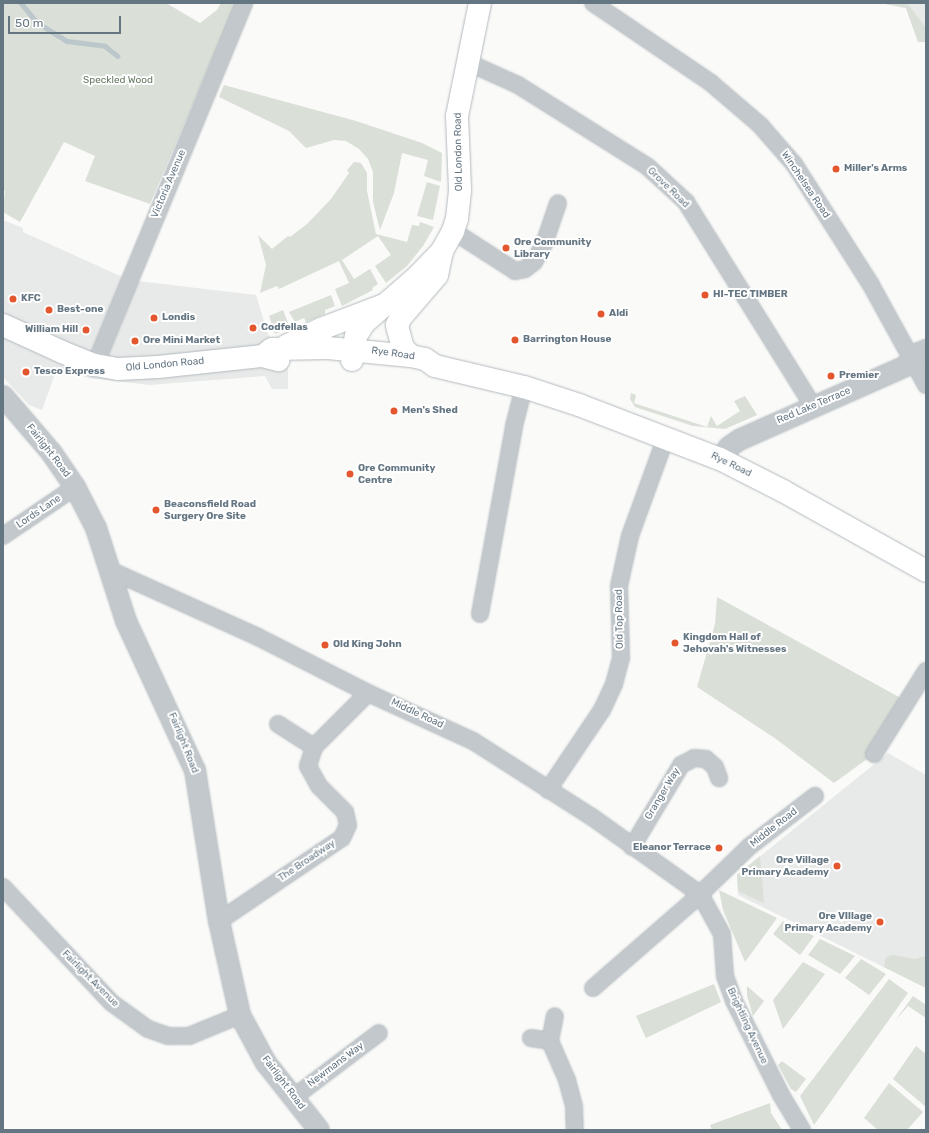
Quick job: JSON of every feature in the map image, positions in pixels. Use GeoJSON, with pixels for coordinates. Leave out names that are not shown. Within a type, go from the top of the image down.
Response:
{"type":"FeatureCollection","features":[{"type":"Feature","properties":{"kind":"main road","name":"Old London Road"},"geometry":{"type":"LineString","coordinates":[[352,354],[356,336],[364,323],[389,303],[442,250],[453,231],[459,204],[457,116],[480,3]]}},
{"type":"Feature","properties":{"kind":"main road"},"geometry":{"type":"LineString","coordinates":[[411,356],[403,348],[398,337],[397,325],[401,317],[437,275],[442,250]]}},
{"type":"Feature","properties":{"kind":"main road"},"geometry":{"type":"LineString","coordinates":[[273,353],[322,329],[389,303]]}},
{"type":"Feature","properties":{"kind":"main road","name":"Old London Road"},"geometry":{"type":"LineString","coordinates":[[3,325],[46,346],[95,365],[134,369],[273,353],[352,354],[424,369],[435,366]]}},
{"type":"Feature","properties":{"kind":"main road","name":"Rye Road"},"geometry":{"type":"LineString","coordinates":[[352,354],[411,356],[425,359],[435,366],[524,387],[666,437],[720,459],[926,572]]}},
{"type":"Feature","properties":{"kind":"street","name":"Victoria Avenue"},"geometry":{"type":"LineString","coordinates":[[95,365],[244,3]]}},
{"type":"Feature","properties":{"kind":"street","name":"Winchelsea Road"},"geometry":{"type":"LineString","coordinates":[[593,3],[711,83],[760,125],[794,164],[871,285],[919,355],[926,385]]}},
{"type":"Feature","properties":{"kind":"street","name":"Grove Road"},"geometry":{"type":"LineString","coordinates":[[467,62],[518,85],[648,167],[686,202],[813,406]]}},
{"type":"Feature","properties":{"kind":"street"},"geometry":{"type":"LineString","coordinates":[[453,231],[515,271],[526,269],[534,262],[544,244],[558,203]]}},
{"type":"Feature","properties":{"kind":"street","name":"Red Lake Terrace"},"geometry":{"type":"LineString","coordinates":[[720,459],[729,447],[739,440],[813,406],[898,370],[919,355]]}},
{"type":"Feature","properties":{"kind":"street"},"geometry":{"type":"LineString","coordinates":[[480,614],[514,426],[524,387]]}},
{"type":"Feature","properties":{"kind":"street","name":"Fairlight Road"},"geometry":{"type":"LineString","coordinates":[[3,396],[51,452],[75,487],[96,528],[112,571],[126,621],[195,770],[219,921],[240,1015],[266,1063],[319,1130]]}},
{"type":"Feature","properties":{"kind":"street","name":"Old Top Road"},"geometry":{"type":"LineString","coordinates":[[548,790],[602,710],[614,684],[620,657],[619,586],[630,536],[666,437]]}},
{"type":"Feature","properties":{"kind":"street","name":"Lords Lane"},"geometry":{"type":"LineString","coordinates":[[3,536],[75,487]]}},
{"type":"Feature","properties":{"kind":"street","name":"Middle Road"},"geometry":{"type":"LineString","coordinates":[[112,571],[258,637],[368,693],[473,741],[592,817],[632,847],[700,894]]}},
{"type":"Feature","properties":{"kind":"street"},"geometry":{"type":"LineString","coordinates":[[874,754],[926,671]]}},
{"type":"Feature","properties":{"kind":"street","name":"The Broadway"},"geometry":{"type":"LineString","coordinates":[[219,921],[342,838],[348,825],[345,812],[319,786],[308,766],[314,747],[368,693]]}},
{"type":"Feature","properties":{"kind":"street"},"geometry":{"type":"LineString","coordinates":[[278,724],[314,747]]}},
{"type":"Feature","properties":{"kind":"street","name":"Granger Way"},"geometry":{"type":"LineString","coordinates":[[632,847],[681,765],[694,758],[706,759],[715,767],[719,778]]}},
{"type":"Feature","properties":{"kind":"street","name":"Middle Road"},"geometry":{"type":"LineString","coordinates":[[593,988],[700,894],[750,846],[815,796]]}},
{"type":"Feature","properties":{"kind":"street","name":"Fairlight Avenue"},"geometry":{"type":"LineString","coordinates":[[3,887],[112,1003],[148,1029],[168,1036],[189,1036],[240,1015]]}},
{"type":"Feature","properties":{"kind":"street","name":"Brightling Avenue"},"geometry":{"type":"LineString","coordinates":[[700,894],[722,934],[724,976],[734,1001],[781,1095],[802,1130]]}},
{"type":"Feature","properties":{"kind":"street"},"geometry":{"type":"LineString","coordinates":[[555,1016],[550,1041],[567,1080],[574,1107],[575,1130]]}},
{"type":"Feature","properties":{"kind":"street","name":"Newmans Way"},"geometry":{"type":"LineString","coordinates":[[294,1097],[379,1033]]}},
{"type":"Feature","properties":{"kind":"street"},"geometry":{"type":"LineString","coordinates":[[531,1038],[550,1041]]}},
{"type":"Feature","properties":{"kind":"shaded area"},"geometry":{"type":"Polygon","coordinates":[[[880,3],[926,3],[926,42],[918,42],[906,8],[880,3]]]}},
{"type":"Feature","properties":{"kind":"shaded area"},"geometry":{"type":"Polygon","coordinates":[[[3,220],[23,228],[23,232],[129,280],[256,295],[268,334],[288,365],[288,389],[272,389],[265,376],[149,385],[89,378],[57,368],[42,410],[29,405],[3,377],[3,220]]]}},
{"type":"Feature","properties":{"kind":"shaded area","name":"Ore Village Primary Academy"},"geometry":{"type":"Polygon","coordinates":[[[888,753],[926,775],[926,988],[738,895],[737,875],[888,753]]]}},
{"type":"Feature","properties":{"kind":"green space","name":"Speckled Wood"},"geometry":{"type":"Polygon","coordinates":[[[3,3],[166,3],[200,23],[217,10],[221,3],[236,3],[150,204],[85,181],[95,156],[64,142],[20,222],[3,212],[5,191],[3,189],[3,3]]]}},
{"type":"Feature","properties":{"kind":"green space"},"geometry":{"type":"Polygon","coordinates":[[[880,3],[907,3],[926,28],[926,42],[918,42],[906,8],[880,3]]]}},
{"type":"Feature","properties":{"kind":"green space"},"geometry":{"type":"Polygon","coordinates":[[[224,85],[356,121],[422,143],[442,153],[441,182],[424,176],[428,160],[402,153],[394,193],[380,230],[373,202],[373,172],[368,159],[359,149],[346,141],[334,140],[306,148],[289,131],[219,97],[224,85]]]}},
{"type":"Feature","properties":{"kind":"green space"},"geometry":{"type":"Polygon","coordinates":[[[354,162],[361,163],[367,173],[367,191],[376,234],[407,242],[412,225],[419,226],[420,222],[434,227],[423,246],[407,266],[386,283],[375,266],[391,255],[378,236],[342,260],[354,279],[370,269],[378,284],[372,288],[373,290],[342,306],[335,289],[349,283],[339,261],[279,289],[277,286],[260,293],[266,265],[258,235],[272,249],[288,236],[290,237],[307,224],[331,199],[349,173],[347,170],[354,162]]]}},
{"type":"Feature","properties":{"kind":"green space"},"geometry":{"type":"Polygon","coordinates":[[[427,182],[440,186],[433,220],[417,216],[427,182]]]}},
{"type":"Feature","properties":{"kind":"green space"},"geometry":{"type":"Polygon","coordinates":[[[331,295],[335,306],[325,310],[325,314],[306,322],[304,318],[295,322],[289,312],[331,295]]]}},
{"type":"Feature","properties":{"kind":"green space"},"geometry":{"type":"Polygon","coordinates":[[[283,310],[290,328],[275,334],[269,316],[283,310]]]}},
{"type":"Feature","properties":{"kind":"green space"},"geometry":{"type":"Polygon","coordinates":[[[631,393],[636,395],[634,403],[707,427],[711,416],[717,426],[740,411],[734,401],[745,396],[757,415],[725,429],[693,426],[635,407],[630,399],[631,393]]]}},
{"type":"Feature","properties":{"kind":"green space"},"geometry":{"type":"Polygon","coordinates":[[[717,597],[908,702],[874,754],[834,783],[776,739],[697,687],[715,624],[717,597]]]}},
{"type":"Feature","properties":{"kind":"green space"},"geometry":{"type":"Polygon","coordinates":[[[760,856],[764,903],[738,891],[737,875],[760,856]]]}},
{"type":"Feature","properties":{"kind":"green space"},"geometry":{"type":"Polygon","coordinates":[[[719,890],[777,918],[745,962],[723,910],[719,890]]]}},
{"type":"Feature","properties":{"kind":"green space"},"geometry":{"type":"Polygon","coordinates":[[[783,921],[814,936],[800,955],[773,934],[783,921]]]}},
{"type":"Feature","properties":{"kind":"green space"},"geometry":{"type":"Polygon","coordinates":[[[820,939],[855,956],[840,974],[808,955],[820,939]]]}},
{"type":"Feature","properties":{"kind":"green space"},"geometry":{"type":"Polygon","coordinates":[[[893,955],[915,959],[926,956],[926,988],[884,967],[886,957],[893,955]]]}},
{"type":"Feature","properties":{"kind":"green space"},"geometry":{"type":"Polygon","coordinates":[[[861,959],[886,974],[869,995],[845,978],[861,959]]]}},
{"type":"Feature","properties":{"kind":"green space"},"geometry":{"type":"Polygon","coordinates":[[[803,962],[825,974],[783,1029],[773,1000],[803,962]]]}},
{"type":"Feature","properties":{"kind":"green space"},"geometry":{"type":"Polygon","coordinates":[[[889,979],[908,993],[814,1125],[800,1096],[889,979]]]}},
{"type":"Feature","properties":{"kind":"green space"},"geometry":{"type":"Polygon","coordinates":[[[714,984],[721,1002],[646,1038],[636,1016],[714,984]]]}},
{"type":"Feature","properties":{"kind":"green space"},"geometry":{"type":"Polygon","coordinates":[[[747,986],[764,1001],[753,1016],[747,996],[747,986]]]}},
{"type":"Feature","properties":{"kind":"green space"},"geometry":{"type":"Polygon","coordinates":[[[913,996],[926,1005],[926,1018],[908,1006],[895,1021],[913,996]]]}},
{"type":"Feature","properties":{"kind":"green space"},"geometry":{"type":"Polygon","coordinates":[[[916,1046],[926,1054],[926,1107],[893,1079],[916,1046]]]}},
{"type":"Feature","properties":{"kind":"green space"},"geometry":{"type":"Polygon","coordinates":[[[782,1061],[806,1079],[796,1092],[791,1089],[778,1065],[782,1061]]]}},
{"type":"Feature","properties":{"kind":"green space"},"geometry":{"type":"Polygon","coordinates":[[[889,1083],[923,1112],[907,1130],[878,1130],[864,1118],[889,1083]]]}},
{"type":"Feature","properties":{"kind":"green space"},"geometry":{"type":"Polygon","coordinates":[[[770,1103],[771,1113],[782,1130],[712,1130],[710,1125],[770,1103]]]}},
{"type":"Feature","properties":{"kind":"waterway"},"geometry":{"type":"LineString","coordinates":[[21,3],[38,23],[67,41],[105,46],[118,56]]}},
{"type":"Feature","properties":{"kind":"place","name":"Miller's Arms"},"geometry":{"type":"Point","coordinates":[836,169]}},
{"type":"Feature","properties":{"kind":"place","name":"Ore Community Library"},"geometry":{"type":"Point","coordinates":[506,248]}},
{"type":"Feature","properties":{"kind":"place","name":"HI-TEC TIMBER"},"geometry":{"type":"Point","coordinates":[705,295]}},
{"type":"Feature","properties":{"kind":"place","name":"KFC"},"geometry":{"type":"Point","coordinates":[13,299]}},
{"type":"Feature","properties":{"kind":"place","name":"Best-one"},"geometry":{"type":"Point","coordinates":[49,310]}},
{"type":"Feature","properties":{"kind":"place","name":"Aldi"},"geometry":{"type":"Point","coordinates":[601,314]}},
{"type":"Feature","properties":{"kind":"place","name":"Londis"},"geometry":{"type":"Point","coordinates":[154,318]}},
{"type":"Feature","properties":{"kind":"place","name":"Codfellas"},"geometry":{"type":"Point","coordinates":[253,328]}},
{"type":"Feature","properties":{"kind":"place","name":"William Hill"},"geometry":{"type":"Point","coordinates":[86,330]}},
{"type":"Feature","properties":{"kind":"place","name":"Barrington House"},"geometry":{"type":"Point","coordinates":[515,340]}},
{"type":"Feature","properties":{"kind":"place","name":"Ore Mini Market"},"geometry":{"type":"Point","coordinates":[135,341]}},
{"type":"Feature","properties":{"kind":"place","name":"Tesco Express"},"geometry":{"type":"Point","coordinates":[26,372]}},
{"type":"Feature","properties":{"kind":"place","name":"Premier"},"geometry":{"type":"Point","coordinates":[831,376]}},
{"type":"Feature","properties":{"kind":"place","name":"Men's Shed"},"geometry":{"type":"Point","coordinates":[394,411]}},
{"type":"Feature","properties":{"kind":"place","name":"Ore Community Centre"},"geometry":{"type":"Point","coordinates":[350,474]}},
{"type":"Feature","properties":{"kind":"place","name":"Beaconsfield Road Surgery Ore Site"},"geometry":{"type":"Point","coordinates":[156,510]}},
{"type":"Feature","properties":{"kind":"place","name":"Kingdom Hall of Jehovah's Witnesses"},"geometry":{"type":"Point","coordinates":[675,643]}},
{"type":"Feature","properties":{"kind":"place","name":"Old King John"},"geometry":{"type":"Point","coordinates":[325,645]}},
{"type":"Feature","properties":{"kind":"place","name":"Eleanor Terrace"},"geometry":{"type":"Point","coordinates":[719,848]}},
{"type":"Feature","properties":{"kind":"place","name":"Ore Village Primary Academy"},"geometry":{"type":"Point","coordinates":[837,866]}},
{"type":"Feature","properties":{"kind":"place","name":"Ore VIllage Primary Academy"},"geometry":{"type":"Point","coordinates":[880,922]}}]}
